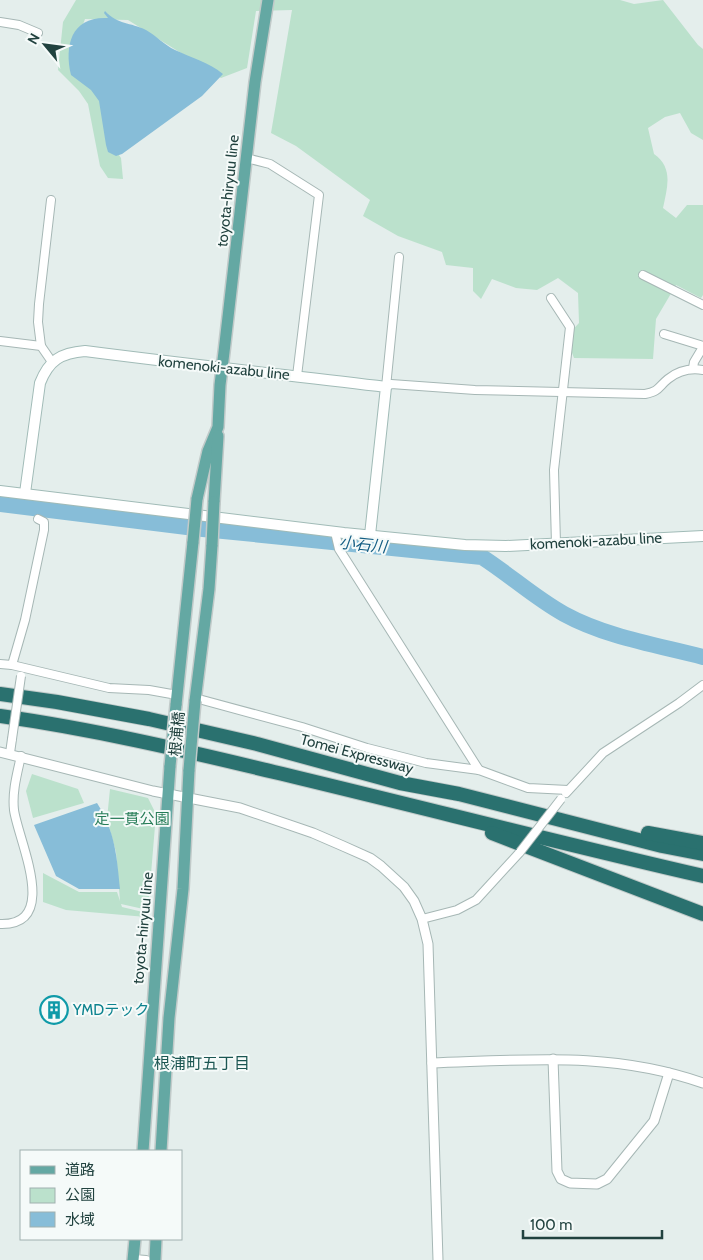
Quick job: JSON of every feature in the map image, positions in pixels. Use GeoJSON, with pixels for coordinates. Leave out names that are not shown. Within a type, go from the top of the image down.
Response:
{"type":"FeatureCollection","features":[{"type":"Feature","properties":{"kind":"highway","name":"Tomei Expressway"},"geometry":{"type":"LineString","coordinates":[[0,694],[57,702],[149,719],[258,744],[400,783],[459,794],[662,846],[703,854]]}},
{"type":"Feature","properties":{"kind":"highway"},"geometry":{"type":"LineString","coordinates":[[0,716],[52,723],[142,741],[703,876]]}},
{"type":"Feature","properties":{"kind":"highway"},"geometry":{"type":"LineString","coordinates":[[459,794],[664,837],[703,843]]}},
{"type":"Feature","properties":{"kind":"highway"},"geometry":{"type":"LineString","coordinates":[[447,814],[703,914]]}},
{"type":"Feature","properties":{"kind":"main road","name":"toyota-hiryuu line"},"geometry":{"type":"LineString","coordinates":[[195,699],[209,589],[220,385],[255,82],[268,0]]}},
{"type":"Feature","properties":{"kind":"main road","name":"komenoki-azabu line"},"geometry":{"type":"LineString","coordinates":[[52,362],[70,352],[85,351],[222,369],[386,387]]}},
{"type":"Feature","properties":{"kind":"main road"},"geometry":{"type":"LineString","coordinates":[[24,493],[40,383],[44,371],[52,362]]}},
{"type":"Feature","properties":{"kind":"main road"},"geometry":{"type":"LineString","coordinates":[[370,535],[386,387]]}},
{"type":"Feature","properties":{"kind":"main road","name":"toyota-hiryuu line"},"geometry":{"type":"LineString","coordinates":[[176,700],[197,499],[208,451],[218,427]]}},
{"type":"Feature","properties":{"kind":"main road","name":"komenoki-azabu line"},"geometry":{"type":"LineString","coordinates":[[0,491],[335,534],[370,535],[485,546],[703,536]]}},
{"type":"Feature","properties":{"kind":"main road","name":"根浦橋"},"geometry":{"type":"LineString","coordinates":[[187,797],[195,699]]}},
{"type":"Feature","properties":{"kind":"main road","name":"根浦橋"},"geometry":{"type":"LineString","coordinates":[[170,766],[176,700]]}},
{"type":"Feature","properties":{"kind":"main road","name":"toyota-hiryuu line"},"geometry":{"type":"LineString","coordinates":[[143,1150],[170,766]]}},
{"type":"Feature","properties":{"kind":"main road"},"geometry":{"type":"LineString","coordinates":[[161,1150],[169,1018],[183,889],[187,797]]}},
{"type":"Feature","properties":{"kind":"main road"},"geometry":{"type":"LineString","coordinates":[[133,1259],[135,1240]]}},
{"type":"Feature","properties":{"kind":"main road"},"geometry":{"type":"LineString","coordinates":[[155,1260],[156,1240]]}},
{"type":"Feature","properties":{"kind":"street"},"geometry":{"type":"LineString","coordinates":[[0,22],[19,24],[38,33]]}},
{"type":"Feature","properties":{"kind":"street"},"geometry":{"type":"LineString","coordinates":[[246,158],[270,164],[319,195],[297,376]]}},
{"type":"Feature","properties":{"kind":"street"},"geometry":{"type":"LineString","coordinates":[[51,200],[38,322],[41,346],[52,362]]}},
{"type":"Feature","properties":{"kind":"street"},"geometry":{"type":"LineString","coordinates":[[386,387],[399,257]]}},
{"type":"Feature","properties":{"kind":"street"},"geometry":{"type":"LineString","coordinates":[[643,275],[703,305]]}},
{"type":"Feature","properties":{"kind":"street"},"geometry":{"type":"LineString","coordinates":[[551,298],[570,328],[554,470],[556,544]]}},
{"type":"Feature","properties":{"kind":"street"},"geometry":{"type":"LineString","coordinates":[[664,334],[703,346],[694,362],[693,368]]}},
{"type":"Feature","properties":{"kind":"street"},"geometry":{"type":"LineString","coordinates":[[0,341],[41,346]]}},
{"type":"Feature","properties":{"kind":"street"},"geometry":{"type":"LineString","coordinates":[[386,387],[391,384],[475,390],[646,394],[656,392],[666,380],[675,374],[693,368],[703,370]]}},
{"type":"Feature","properties":{"kind":"street"},"geometry":{"type":"LineString","coordinates":[[12,665],[25,620],[44,530],[44,522],[38,519]]}},
{"type":"Feature","properties":{"kind":"street"},"geometry":{"type":"LineString","coordinates":[[335,534],[339,550],[479,770]]}},
{"type":"Feature","properties":{"kind":"street"},"geometry":{"type":"LineString","coordinates":[[0,664],[12,665],[22,672],[109,688],[149,690],[176,700]]}},
{"type":"Feature","properties":{"kind":"street"},"geometry":{"type":"LineString","coordinates":[[10,754],[22,672]]}},
{"type":"Feature","properties":{"kind":"street"},"geometry":{"type":"LineString","coordinates":[[422,919],[457,910],[476,900],[520,852],[568,790],[602,753],[703,686]]}},
{"type":"Feature","properties":{"kind":"street"},"geometry":{"type":"LineString","coordinates":[[195,699],[302,727],[367,748],[418,761],[479,770],[528,788],[568,790]]}},
{"type":"Feature","properties":{"kind":"street"},"geometry":{"type":"LineString","coordinates":[[0,752],[168,794],[240,808],[276,819],[370,858],[389,872],[404,887],[414,901],[422,919],[428,944],[438,1260]]}},
{"type":"Feature","properties":{"kind":"street"},"geometry":{"type":"LineString","coordinates":[[0,924],[10,924],[21,919],[30,908],[33,898],[32,880],[14,812],[14,796],[21,756]]}},
{"type":"Feature","properties":{"kind":"street"},"geometry":{"type":"LineString","coordinates":[[432,1063],[553,1059],[593,1060],[620,1063],[669,1073],[703,1083]]}},
{"type":"Feature","properties":{"kind":"street"},"geometry":{"type":"LineString","coordinates":[[553,1059],[557,1171],[561,1179],[570,1183],[598,1184],[614,1172],[654,1121],[669,1073]]}},
{"type":"Feature","properties":{"kind":"street"},"geometry":{"type":"LineString","coordinates":[[133,1259],[146,1260]]}},
{"type":"Feature","properties":{"kind":"green space"},"geometry":{"type":"Polygon","coordinates":[[[76,0],[620,0],[634,4],[663,0],[703,49],[703,140],[691,133],[680,113],[665,117],[648,128],[654,154],[667,172],[668,179],[663,208],[676,218],[687,205],[703,205],[703,295],[701,298],[676,285],[656,319],[653,359],[574,358],[566,337],[579,323],[578,293],[558,278],[537,290],[516,288],[492,279],[481,299],[473,291],[473,268],[446,265],[442,252],[398,236],[363,216],[370,200],[296,146],[271,133],[292,10],[256,11],[247,68],[221,78],[128,20],[85,19],[75,46],[112,123],[112,145],[121,158],[123,179],[108,178],[100,166],[88,104],[79,91],[58,70],[63,22],[76,0]]]}},
{"type":"Feature","properties":{"kind":"green space"},"geometry":{"type":"Polygon","coordinates":[[[32,774],[78,789],[84,803],[33,818],[26,791],[32,774]]]}},
{"type":"Feature","properties":{"kind":"green space","name":"定一貫公園"},"geometry":{"type":"Polygon","coordinates":[[[110,789],[148,798],[156,814],[148,910],[121,904],[122,907],[147,913],[146,917],[66,910],[43,902],[43,873],[79,892],[117,892],[120,901],[116,852],[107,819],[110,789]]]}},
{"type":"Feature","properties":{"kind":"water"},"geometry":{"type":"Polygon","coordinates":[[[105,11],[119,21],[146,30],[171,48],[206,63],[223,74],[202,96],[122,154],[116,156],[108,152],[99,101],[91,90],[71,75],[69,64],[70,43],[73,34],[86,22],[108,18],[104,13],[105,11]]]}},
{"type":"Feature","properties":{"kind":"water"},"geometry":{"type":"Polygon","coordinates":[[[97,803],[111,834],[116,855],[120,889],[79,889],[56,876],[34,825],[97,803]]]}},
{"type":"Feature","properties":{"kind":"waterway","name":"小石川"},"geometry":{"type":"LineString","coordinates":[[0,504],[203,529],[482,557],[543,601],[580,622],[614,635],[703,657]]}},
{"type":"Feature","properties":{"kind":"place","name":"YMDテック"},"geometry":{"type":"Point","coordinates":[54,1010]}},
{"type":"Feature","properties":{"kind":"district","name":"根浦町五丁目"},"geometry":{"type":"Point","coordinates":[202,1063]}}]}
